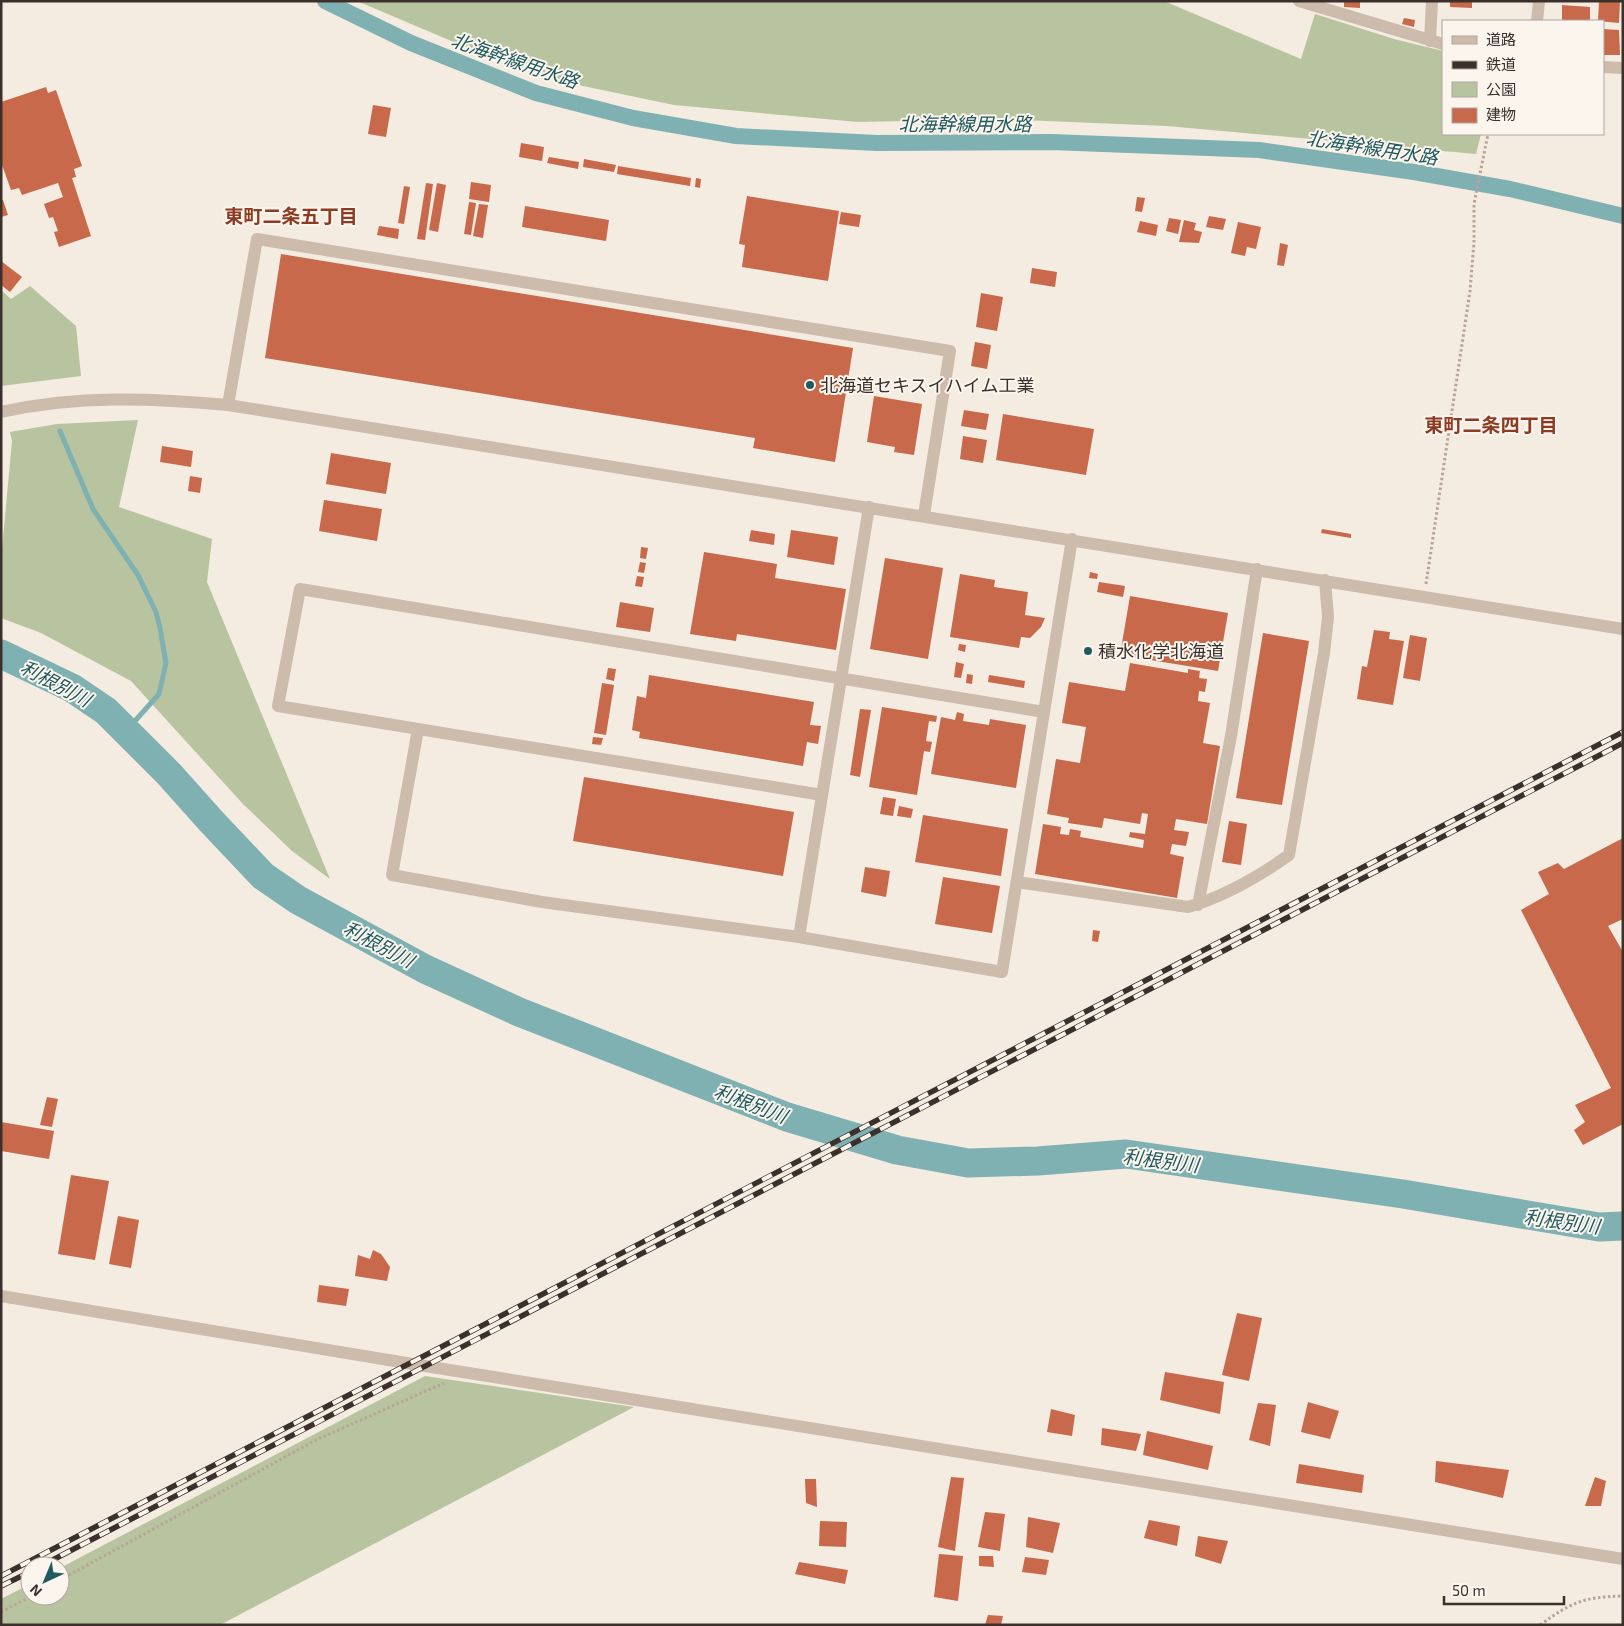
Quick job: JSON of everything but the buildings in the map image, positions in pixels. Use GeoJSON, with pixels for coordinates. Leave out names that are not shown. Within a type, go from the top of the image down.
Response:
{"type":"FeatureCollection","features":[{"type":"Feature","properties":{"kind":"street"},"geometry":{"type":"LineString","coordinates":[[1299,1],[1318,4],[1436,43],[1432,1]]}},
{"type":"Feature","properties":{"kind":"street"},"geometry":{"type":"LineString","coordinates":[[1538,20],[1539,1]]}},
{"type":"Feature","properties":{"kind":"street"},"geometry":{"type":"LineString","coordinates":[[1604,67],[1623,68]]}},
{"type":"Feature","properties":{"kind":"street"},"geometry":{"type":"LineString","coordinates":[[228,405],[257,239],[950,351],[924,515]]}},
{"type":"Feature","properties":{"kind":"street"},"geometry":{"type":"LineString","coordinates":[[1,412],[68,401],[115,398],[156,398],[228,405],[924,515],[1623,629]]}},
{"type":"Feature","properties":{"kind":"street"},"geometry":{"type":"LineString","coordinates":[[798,937],[869,507]]}},
{"type":"Feature","properties":{"kind":"street"},"geometry":{"type":"LineString","coordinates":[[418,729],[392,875],[542,902],[798,937],[1002,972],[1072,539]]}},
{"type":"Feature","properties":{"kind":"street"},"geometry":{"type":"LineString","coordinates":[[1198,904],[1231,736],[1257,569]]}},
{"type":"Feature","properties":{"kind":"street"},"geometry":{"type":"LineString","coordinates":[[1017,882],[1188,907],[1211,900],[1265,872],[1290,856],[1324,653],[1328,617],[1325,580]]}},
{"type":"Feature","properties":{"kind":"street"},"geometry":{"type":"LineString","coordinates":[[822,795],[278,706],[300,589],[1044,712]]}},
{"type":"Feature","properties":{"kind":"street"},"geometry":{"type":"LineString","coordinates":[[1,1296],[1623,1559]]}},
{"type":"Feature","properties":{"kind":"path"},"geometry":{"type":"LineString","coordinates":[[1424,597],[1470,291],[1474,242],[1474,204],[1488,135]]}},
{"type":"Feature","properties":{"kind":"path"},"geometry":{"type":"LineString","coordinates":[[70,1575],[316,1440],[467,1373]]}},
{"type":"Feature","properties":{"kind":"path"},"geometry":{"type":"LineString","coordinates":[[1540,1625],[1576,1601],[1599,1596],[1623,1596]]}},
{"type":"Feature","properties":{"kind":"path"},"geometry":{"type":"LineString","coordinates":[[1,1612],[20,1602]]}},
{"type":"Feature","properties":{"kind":"green space"},"geometry":{"type":"Polygon","coordinates":[[[357,1],[1164,1],[1301,59],[1315,14],[1394,39],[1442,51],[1442,135],[1481,135],[1476,154],[1167,126],[999,119],[858,122],[674,105],[583,86],[525,69],[463,46],[357,1]]]}},
{"type":"Feature","properties":{"kind":"green space"},"geometry":{"type":"Polygon","coordinates":[[[30,286],[76,326],[81,376],[1,386],[1,290],[11,299],[30,286]]]}},
{"type":"Feature","properties":{"kind":"green space"},"geometry":{"type":"Polygon","coordinates":[[[138,420],[119,507],[212,539],[207,582],[330,879],[292,851],[243,804],[131,681],[41,633],[1,618],[1,560],[12,441],[10,432],[57,424],[138,420]]]}},
{"type":"Feature","properties":{"kind":"green space"},"geometry":{"type":"Polygon","coordinates":[[[425,1376],[634,1407],[220,1625],[1,1625],[1,1599],[20,1589],[20,1606],[70,1606],[70,1563],[425,1376]]]}},
{"type":"Feature","properties":{"kind":"waterway","name":"北海幹線用水路"},"geometry":{"type":"LineString","coordinates":[[325,1],[411,43],[536,93],[633,118],[736,136],[877,143],[1051,142],[1259,150],[1414,172],[1510,189],[1623,216]]}},
{"type":"Feature","properties":{"kind":"waterway"},"geometry":{"type":"LineString","coordinates":[[60,431],[93,509],[138,575],[156,612],[160,628],[166,663],[159,694],[126,731]]}},
{"type":"Feature","properties":{"kind":"waterway","name":"利根別川"},"geometry":{"type":"LineString","coordinates":[[1,654],[72,688],[106,711],[169,774],[263,876],[298,900],[425,969],[519,1012],[787,1117],[897,1150],[968,1163],[1038,1161],[1126,1154],[1403,1194],[1599,1227],[1623,1226]]}},
{"type":"Feature","properties":{"kind":"railway"},"geometry":{"type":"LineString","coordinates":[[1,1576],[1623,732]]}},
{"type":"Feature","properties":{"kind":"railway"},"geometry":{"type":"LineString","coordinates":[[60,1556],[1623,743]]}},
{"type":"Feature","properties":{"kind":"railway"},"geometry":{"type":"LineString","coordinates":[[1,1586],[20,1577]]}},
{"type":"Feature","properties":{"kind":"place","name":"北海道セキスイハイム工業"},"geometry":{"type":"Point","coordinates":[810,385]}},
{"type":"Feature","properties":{"kind":"place","name":"積水化学北海道"},"geometry":{"type":"Point","coordinates":[1088,651]}},
{"type":"Feature","properties":{"kind":"district","name":"東町二条五丁目"},"geometry":{"type":"Point","coordinates":[291,215]}},
{"type":"Feature","properties":{"kind":"district","name":"東町二条四丁目"},"geometry":{"type":"Point","coordinates":[1491,424]}}]}
